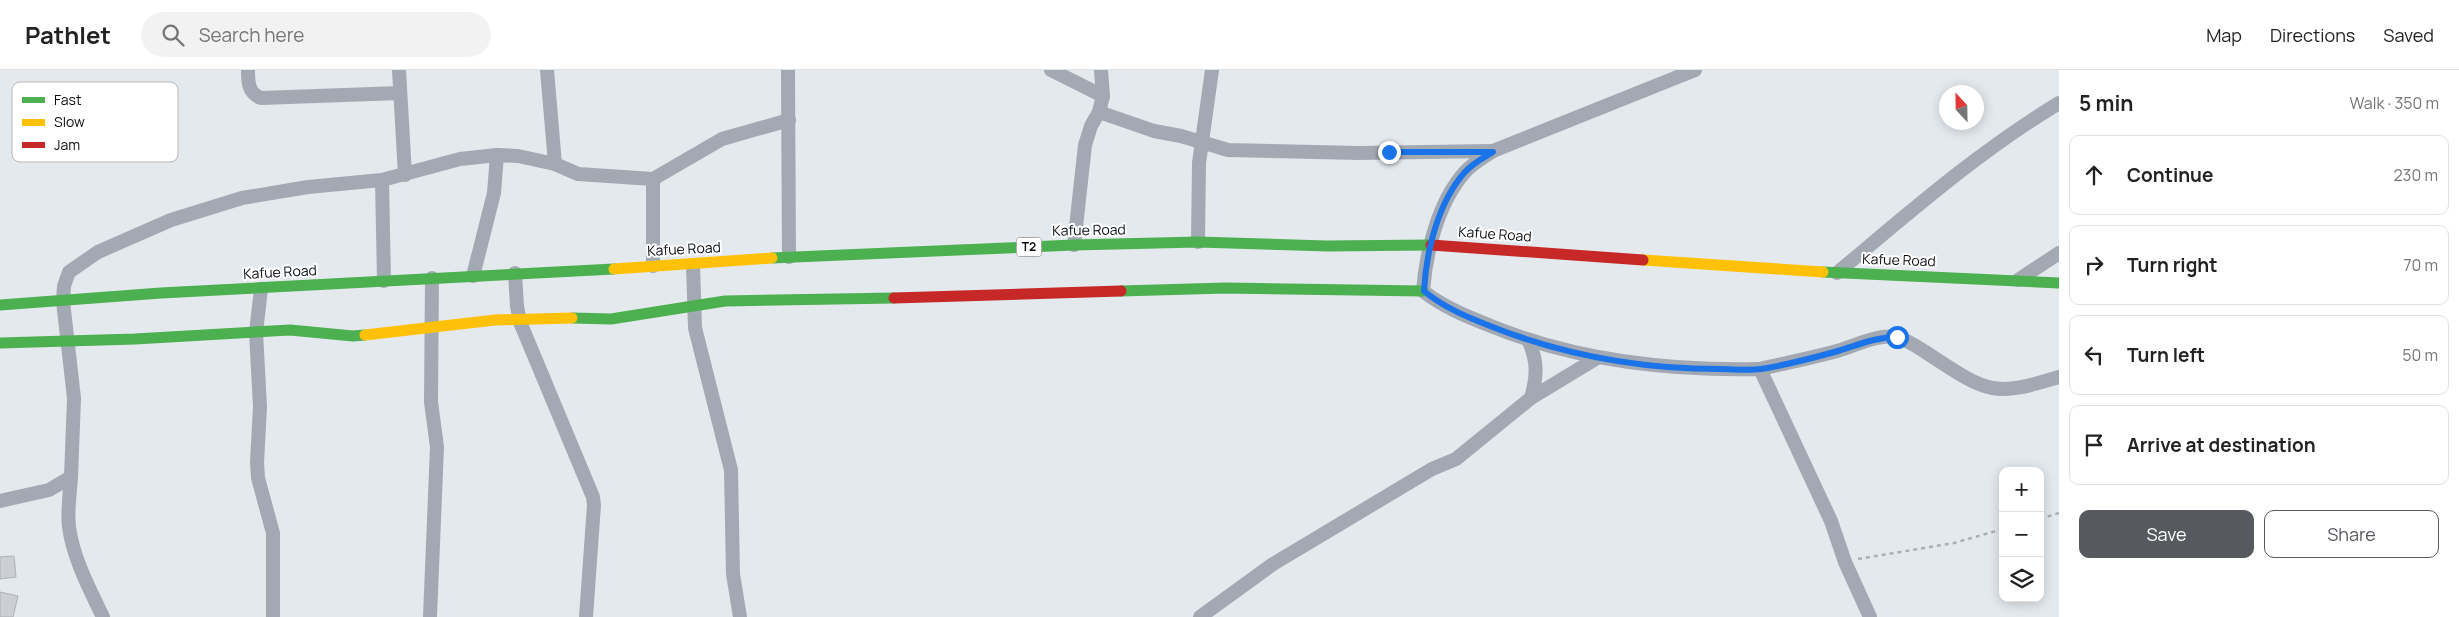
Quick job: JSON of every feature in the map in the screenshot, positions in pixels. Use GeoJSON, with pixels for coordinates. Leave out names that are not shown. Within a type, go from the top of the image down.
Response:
{"type":"FeatureCollection","features":[{"type":"Feature","properties":{"kind":"main road","name":"Kafue Road"},"geometry":{"type":"LineString","coordinates":[[0,305],[161,293],[693,265],[789,257],[1074,245],[1198,242],[1327,246],[1430,245],[1837,273],[2059,283]]}},
{"type":"Feature","properties":{"kind":"main road"},"geometry":{"type":"LineString","coordinates":[[0,343],[290,330],[352,336],[519,318],[611,319],[725,301],[840,300],[1294,287],[1424,291]]}},
{"type":"Feature","properties":{"kind":"street"},"geometry":{"type":"LineString","coordinates":[[248,70],[248,83],[251,91],[261,98],[400,94]]}},
{"type":"Feature","properties":{"kind":"street"},"geometry":{"type":"LineString","coordinates":[[399,70],[405,175]]}},
{"type":"Feature","properties":{"kind":"street"},"geometry":{"type":"LineString","coordinates":[[547,70],[555,164]]}},
{"type":"Feature","properties":{"kind":"street"},"geometry":{"type":"LineString","coordinates":[[788,70],[790,120],[789,257]]}},
{"type":"Feature","properties":{"kind":"street"},"geometry":{"type":"LineString","coordinates":[[1051,70],[1103,96]]}},
{"type":"Feature","properties":{"kind":"street"},"geometry":{"type":"LineString","coordinates":[[1074,245],[1086,145],[1091,126],[1099,112],[1103,96],[1101,70]]}},
{"type":"Feature","properties":{"kind":"street"},"geometry":{"type":"LineString","coordinates":[[1198,242],[1198,188],[1201,143],[1212,70]]}},
{"type":"Feature","properties":{"kind":"street"},"geometry":{"type":"LineString","coordinates":[[1696,70],[1493,152],[1477,161],[1464,173],[1444,208],[1430,245],[1424,291],[1434,300],[1475,320],[1529,342],[1597,358],[1701,369],[1760,369],[1837,351],[1874,340],[1897,337],[1914,345],[1983,387],[2006,390],[2026,387],[2059,377]]}},
{"type":"Feature","properties":{"kind":"street"},"geometry":{"type":"LineString","coordinates":[[1837,273],[1938,187],[1985,151],[2059,102]]}},
{"type":"Feature","properties":{"kind":"street"},"geometry":{"type":"LineString","coordinates":[[1099,112],[1154,131],[1181,136],[1228,150],[1326,153],[1493,152]]}},
{"type":"Feature","properties":{"kind":"street"},"geometry":{"type":"LineString","coordinates":[[103,617],[93,596],[71,536],[68,517],[74,398],[63,301],[64,286],[69,272],[83,261],[127,237],[171,220],[242,198],[308,187],[382,180],[460,159],[497,155],[518,156],[555,164],[578,174],[653,179],[722,139],[790,120]]}},
{"type":"Feature","properties":{"kind":"street"},"geometry":{"type":"LineString","coordinates":[[473,276],[494,193],[497,155]]}},
{"type":"Feature","properties":{"kind":"street"},"geometry":{"type":"LineString","coordinates":[[653,179],[653,266]]}},
{"type":"Feature","properties":{"kind":"street"},"geometry":{"type":"LineString","coordinates":[[382,180],[384,281]]}},
{"type":"Feature","properties":{"kind":"street"},"geometry":{"type":"LineString","coordinates":[[2018,280],[2059,253]]}},
{"type":"Feature","properties":{"kind":"street"},"geometry":{"type":"LineString","coordinates":[[693,265],[695,328],[731,470],[733,574],[740,617]]}},
{"type":"Feature","properties":{"kind":"street"},"geometry":{"type":"LineString","coordinates":[[515,273],[519,318],[593,497],[586,617]]}},
{"type":"Feature","properties":{"kind":"street"},"geometry":{"type":"LineString","coordinates":[[430,617],[437,447],[431,402],[432,278]]}},
{"type":"Feature","properties":{"kind":"street"},"geometry":{"type":"LineString","coordinates":[[261,289],[256,332],[260,407],[257,462],[258,478],[273,533],[274,617]]}},
{"type":"Feature","properties":{"kind":"street"},"geometry":{"type":"LineString","coordinates":[[1529,342],[1534,354],[1536,368],[1530,398]]}},
{"type":"Feature","properties":{"kind":"street"},"geometry":{"type":"LineString","coordinates":[[1200,617],[1273,564],[1432,469],[1456,459],[1530,398],[1597,358]]}},
{"type":"Feature","properties":{"kind":"street"},"geometry":{"type":"LineString","coordinates":[[1760,369],[1831,521],[1845,562],[1870,617]]}},
{"type":"Feature","properties":{"kind":"street"},"geometry":{"type":"LineString","coordinates":[[0,501],[49,490],[71,477]]}},
{"type":"Feature","properties":{"kind":"path"},"geometry":{"type":"LineString","coordinates":[[2044,518],[2059,513]]}},
{"type":"Feature","properties":{"kind":"path"},"geometry":{"type":"LineString","coordinates":[[1845,562],[1954,543],[1999,530]]}},
{"type":"Feature","properties":{"kind":"building"},"geometry":{"type":"Polygon","coordinates":[[[14,556],[16,577],[0,579],[0,557],[14,556]]]}},
{"type":"Feature","properties":{"kind":"building"},"geometry":{"type":"Polygon","coordinates":[[[0,592],[18,596],[13,617],[0,617],[0,592]]]}},
{"type":"Feature","properties":{"kind":"traffic: fast"},"geometry":{"type":"LineString","coordinates":[[772,258],[1074,245],[1198,242],[1327,246],[1431,245]]}},
{"type":"Feature","properties":{"kind":"traffic: fast"},"geometry":{"type":"LineString","coordinates":[[0,305],[161,293],[614,269]]}},
{"type":"Feature","properties":{"kind":"traffic: fast"},"geometry":{"type":"LineString","coordinates":[[1823,272],[2059,283]]}},
{"type":"Feature","properties":{"kind":"traffic: fast"},"geometry":{"type":"LineString","coordinates":[[1121,291],[1226,288],[1423,291]]}},
{"type":"Feature","properties":{"kind":"traffic: fast"},"geometry":{"type":"LineString","coordinates":[[572,318],[611,319],[725,301],[894,298]]}},
{"type":"Feature","properties":{"kind":"traffic: fast"},"geometry":{"type":"LineString","coordinates":[[0,343],[135,339],[290,330],[353,336],[365,335]]}},
{"type":"Feature","properties":{"kind":"traffic: slow"},"geometry":{"type":"LineString","coordinates":[[614,269],[772,258]]}},
{"type":"Feature","properties":{"kind":"traffic: slow"},"geometry":{"type":"LineString","coordinates":[[1643,260],[1823,272]]}},
{"type":"Feature","properties":{"kind":"traffic: slow"},"geometry":{"type":"LineString","coordinates":[[365,335],[495,320],[572,318]]}},
{"type":"Feature","properties":{"kind":"traffic: jam"},"geometry":{"type":"LineString","coordinates":[[1431,245],[1643,260]]}},
{"type":"Feature","properties":{"kind":"traffic: jam"},"geometry":{"type":"LineString","coordinates":[[894,298],[1121,291]]}},
{"type":"Feature","properties":{"kind":"route"},"geometry":{"type":"LineString","coordinates":[[1389,152],[1437,150],[1493,152],[1477,161],[1464,173],[1444,208],[1430,245],[1424,291],[1434,300],[1475,320],[1529,342],[1597,358],[1662,367],[1760,369],[1795,362],[1885,337],[1897,337]]}}]}
